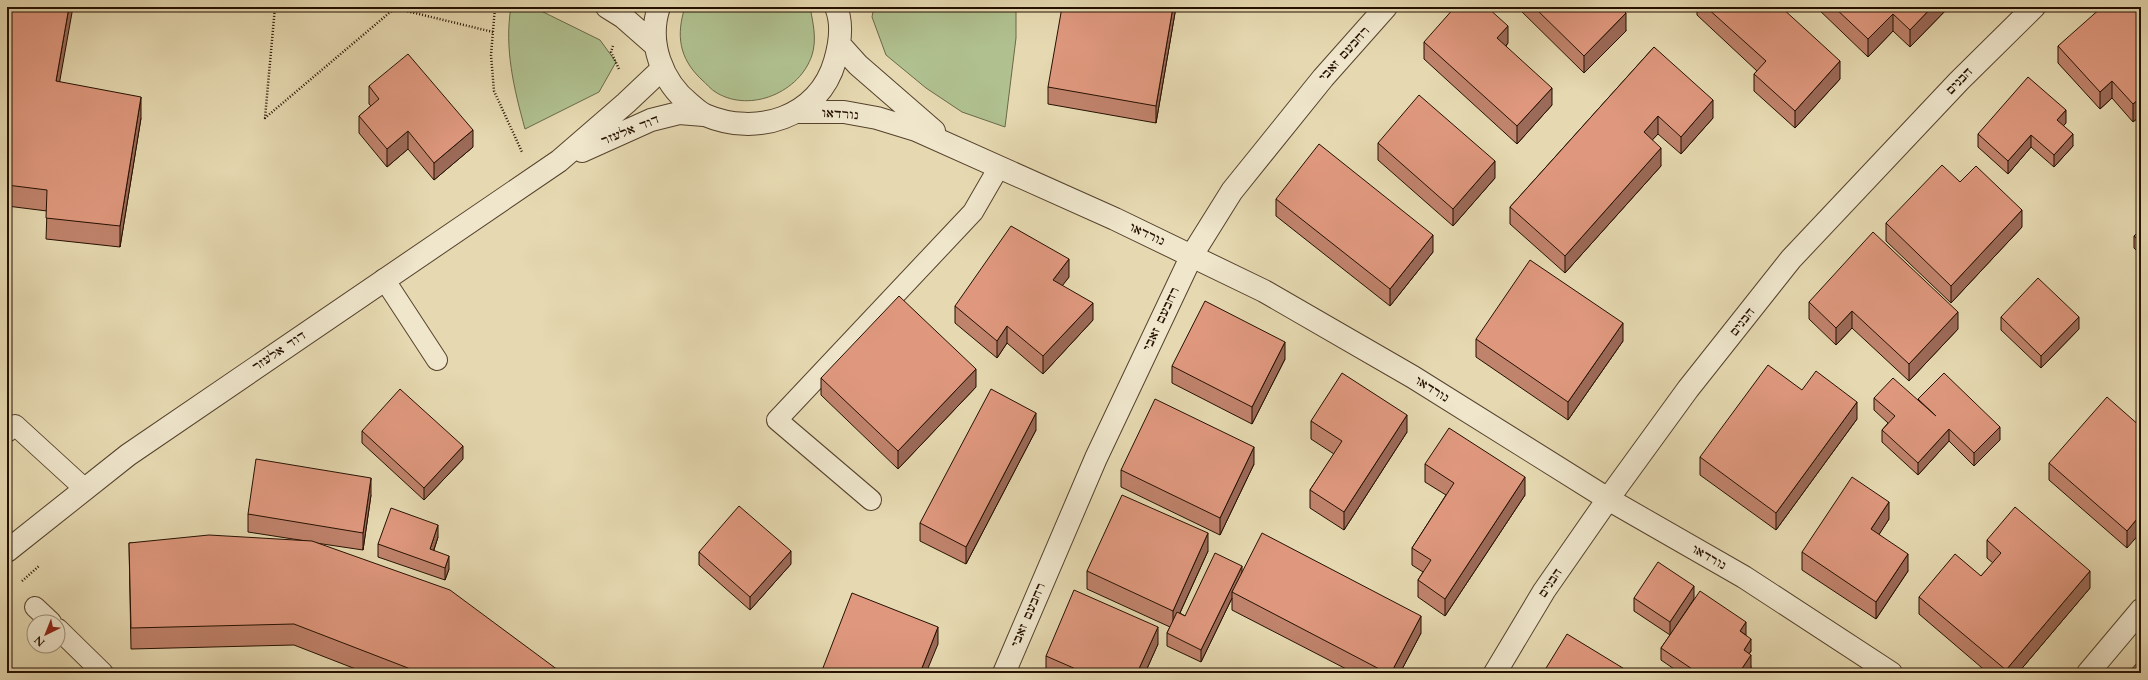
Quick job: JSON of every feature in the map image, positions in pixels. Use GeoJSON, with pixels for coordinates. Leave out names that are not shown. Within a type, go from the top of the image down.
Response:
{"type":"FeatureCollection","features":[{"type":"Feature","properties":{"kind":"street"},"geometry":{"type":"LineString","coordinates":[[607,7],[623,17],[656,46]]}},
{"type":"Feature","properties":{"kind":"street"},"geometry":{"type":"LineString","coordinates":[[659,7],[656,16],[656,46],[662,68],[679,95],[704,115],[734,125],[766,124],[796,112],[817,95],[832,72],[840,45],[837,8]]}},
{"type":"Feature","properties":{"kind":"street","name":"רחבעם זאבי"},"geometry":{"type":"LineString","coordinates":[[1004,673],[1096,458],[1192,255],[1232,191],[1323,78],[1386,7]]}},
{"type":"Feature","properties":{"kind":"street","name":"הבנים"},"geometry":{"type":"LineString","coordinates":[[1494,673],[1544,591],[1608,499],[1688,389],[1791,259],[1959,81],[2034,7]]}},
{"type":"Feature","properties":{"kind":"street","name":"נורדאו"},"geometry":{"type":"LineString","coordinates":[[840,45],[858,65],[896,100],[951,144]]}},
{"type":"Feature","properties":{"kind":"street","name":"דוד אלעזר"},"geometry":{"type":"LineString","coordinates":[[7,551],[128,455],[559,161],[626,104],[662,68]]}},
{"type":"Feature","properties":{"kind":"street","name":"נורדאו"},"geometry":{"type":"LineString","coordinates":[[796,112],[844,112],[877,118],[951,144],[1192,255],[1264,291],[1412,377],[1608,499],[1744,577],[1891,673]]}},
{"type":"Feature","properties":{"kind":"street","name":"דוד אלעזר"},"geometry":{"type":"LineString","coordinates":[[559,161],[651,120],[678,113],[704,115]]}},
{"type":"Feature","properties":{"kind":"street"},"geometry":{"type":"LineString","coordinates":[[2088,673],[2141,610]]}},
{"type":"Feature","properties":{"kind":"lane"},"geometry":{"type":"LineString","coordinates":[[871,500],[777,420],[973,212],[999,167]]}},
{"type":"Feature","properties":{"kind":"lane"},"geometry":{"type":"LineString","coordinates":[[384,279],[437,360]]}},
{"type":"Feature","properties":{"kind":"lane"},"geometry":{"type":"LineString","coordinates":[[7,432],[15,425],[84,489]]}},
{"type":"Feature","properties":{"kind":"lane"},"geometry":{"type":"LineString","coordinates":[[35,607],[42,614]]}},
{"type":"Feature","properties":{"kind":"lane"},"geometry":{"type":"LineString","coordinates":[[66,637],[103,673]]}},
{"type":"Feature","properties":{"kind":"path"},"geometry":{"type":"LineString","coordinates":[[275,7],[265,118],[394,8]]}},
{"type":"Feature","properties":{"kind":"path"},"geometry":{"type":"LineString","coordinates":[[390,7],[493,32]]}},
{"type":"Feature","properties":{"kind":"path"},"geometry":{"type":"LineString","coordinates":[[495,7],[490,55],[494,91],[534,178]]}},
{"type":"Feature","properties":{"kind":"green space"},"geometry":{"type":"Polygon","coordinates":[[[511,7],[533,7],[600,40],[616,62],[599,92],[525,129],[517,99],[509,53],[509,22],[511,7]]]}},
{"type":"Feature","properties":{"kind":"green space"},"geometry":{"type":"Polygon","coordinates":[[[685,7],[810,7],[814,37],[812,55],[806,68],[786,89],[759,100],[744,101],[730,99],[713,90],[701,79],[688,63],[681,46],[680,37],[682,17],[685,7]]]}},
{"type":"Feature","properties":{"kind":"green space"},"geometry":{"type":"Polygon","coordinates":[[[874,7],[1016,7],[1016,38],[1005,127],[962,112],[926,88],[886,55],[872,17],[874,7]]]}},
{"type":"Feature","properties":{"kind":"building"},"geometry":{"type":"Polygon","coordinates":[[[7,7],[69,7],[56,81],[141,97],[120,226],[46,218],[47,190],[7,185],[7,7]]]}},
{"type":"Feature","properties":{"kind":"building"},"geometry":{"type":"Polygon","coordinates":[[[1062,7],[1173,7],[1156,106],[1048,87],[1062,7]]]}},
{"type":"Feature","properties":{"kind":"building"},"geometry":{"type":"Polygon","coordinates":[[[1455,7],[1487,7],[1508,26],[1497,38],[1552,88],[1517,126],[1424,42],[1455,7]]]}},
{"type":"Feature","properties":{"kind":"building"},"geometry":{"type":"Polygon","coordinates":[[[1534,7],[1620,7],[1626,13],[1584,56],[1534,7]]]}},
{"type":"Feature","properties":{"kind":"building"},"geometry":{"type":"Polygon","coordinates":[[[1706,7],[1781,7],[1840,61],[1795,111],[1754,74],[1766,61],[1706,7]]]}},
{"type":"Feature","properties":{"kind":"building"},"geometry":{"type":"Polygon","coordinates":[[[1834,7],[1932,7],[1910,30],[1893,14],[1868,39],[1834,7]]]}},
{"type":"Feature","properties":{"kind":"building"},"geometry":{"type":"Polygon","coordinates":[[[2102,7],[2141,7],[2141,97],[2133,104],[2112,81],[2100,92],[2058,46],[2102,7]]]}},
{"type":"Feature","properties":{"kind":"building"},"geometry":{"type":"Polygon","coordinates":[[[1654,47],[1713,100],[1681,137],[1658,116],[1644,132],[1661,148],[1565,256],[1510,207],[1654,47]]]}},
{"type":"Feature","properties":{"kind":"building"},"geometry":{"type":"Polygon","coordinates":[[[408,54],[473,130],[434,163],[408,131],[387,149],[359,116],[379,99],[369,86],[408,54]]]}},
{"type":"Feature","properties":{"kind":"building"},"geometry":{"type":"Polygon","coordinates":[[[2028,77],[2066,110],[2057,120],[2073,134],[2054,155],[2031,135],[2008,161],[1978,134],[2028,77]]]}},
{"type":"Feature","properties":{"kind":"building"},"geometry":{"type":"Polygon","coordinates":[[[1419,95],[1495,161],[1453,209],[1378,143],[1419,95]]]}},
{"type":"Feature","properties":{"kind":"building"},"geometry":{"type":"Polygon","coordinates":[[[1319,144],[1433,235],[1390,289],[1276,199],[1319,144]]]}},
{"type":"Feature","properties":{"kind":"building"},"geometry":{"type":"Polygon","coordinates":[[[1942,165],[1960,182],[1976,166],[2022,210],[1951,286],[1886,223],[1942,165]]]}},
{"type":"Feature","properties":{"kind":"building"},"geometry":{"type":"Polygon","coordinates":[[[1011,226],[1069,259],[1053,280],[1093,303],[1043,356],[1007,326],[997,341],[955,306],[1011,226]]]}},
{"type":"Feature","properties":{"kind":"building"},"geometry":{"type":"Polygon","coordinates":[[[2141,229],[2141,243],[2134,236],[2141,229]]]}},
{"type":"Feature","properties":{"kind":"building"},"geometry":{"type":"Polygon","coordinates":[[[1873,232],[1958,312],[1909,364],[1852,311],[1836,328],[1809,302],[1873,232]]]}},
{"type":"Feature","properties":{"kind":"building"},"geometry":{"type":"Polygon","coordinates":[[[1530,260],[1623,323],[1568,402],[1476,339],[1530,260]]]}},
{"type":"Feature","properties":{"kind":"building"},"geometry":{"type":"Polygon","coordinates":[[[2038,278],[2079,317],[2041,356],[2001,317],[2038,278]]]}},
{"type":"Feature","properties":{"kind":"building"},"geometry":{"type":"Polygon","coordinates":[[[899,296],[976,369],[898,451],[821,378],[899,296]]]}},
{"type":"Feature","properties":{"kind":"building"},"geometry":{"type":"Polygon","coordinates":[[[1205,301],[1285,342],[1252,407],[1172,366],[1205,301]]]}},
{"type":"Feature","properties":{"kind":"building"},"geometry":{"type":"Polygon","coordinates":[[[1768,365],[1802,390],[1816,371],[1857,402],[1776,513],[1700,457],[1768,365]]]}},
{"type":"Feature","properties":{"kind":"building"},"geometry":{"type":"Polygon","coordinates":[[[1342,373],[1407,415],[1344,512],[1310,490],[1342,441],[1311,421],[1342,373]]]}},
{"type":"Feature","properties":{"kind":"building"},"geometry":{"type":"Polygon","coordinates":[[[1944,373],[2000,427],[1974,453],[1949,429],[1918,463],[1882,430],[1895,416],[1874,398],[1893,378],[1936,416],[1918,399],[1944,373]]]}},
{"type":"Feature","properties":{"kind":"building"},"geometry":{"type":"Polygon","coordinates":[[[2141,381],[2141,388],[2137,385],[2141,381]]]}},
{"type":"Feature","properties":{"kind":"building"},"geometry":{"type":"Polygon","coordinates":[[[400,389],[463,446],[424,488],[362,431],[400,389]]]}},
{"type":"Feature","properties":{"kind":"building"},"geometry":{"type":"Polygon","coordinates":[[[991,389],[1036,413],[966,547],[920,523],[991,389]]]}},
{"type":"Feature","properties":{"kind":"building"},"geometry":{"type":"Polygon","coordinates":[[[2107,397],[2141,427],[2141,514],[2127,531],[2049,463],[2107,397]]]}},
{"type":"Feature","properties":{"kind":"building"},"geometry":{"type":"Polygon","coordinates":[[[1155,399],[1254,447],[1220,518],[1121,470],[1155,399]]]}},
{"type":"Feature","properties":{"kind":"building"},"geometry":{"type":"Polygon","coordinates":[[[1449,428],[1525,477],[1445,599],[1418,580],[1431,560],[1412,548],[1454,483],[1425,464],[1449,428]]]}},
{"type":"Feature","properties":{"kind":"building"},"geometry":{"type":"Polygon","coordinates":[[[256,459],[371,478],[363,533],[248,514],[256,459]]]}},
{"type":"Feature","properties":{"kind":"building"},"geometry":{"type":"Polygon","coordinates":[[[1852,477],[1889,502],[1871,529],[1908,554],[1876,602],[1802,552],[1852,477]]]}},
{"type":"Feature","properties":{"kind":"building"},"geometry":{"type":"Polygon","coordinates":[[[1122,495],[1208,533],[1173,611],[1087,571],[1122,495]]]}},
{"type":"Feature","properties":{"kind":"building"},"geometry":{"type":"Polygon","coordinates":[[[739,506],[791,551],[750,597],[699,552],[739,506]]]}},
{"type":"Feature","properties":{"kind":"building"},"geometry":{"type":"Polygon","coordinates":[[[2015,507],[2090,571],[2006,670],[1919,597],[1955,554],[1981,576],[2001,553],[1987,540],[2015,507]]]}},
{"type":"Feature","properties":{"kind":"building"},"geometry":{"type":"Polygon","coordinates":[[[391,508],[438,525],[430,549],[449,556],[445,568],[378,544],[391,508]]]}},
{"type":"Feature","properties":{"kind":"building"},"geometry":{"type":"Polygon","coordinates":[[[1262,533],[1421,616],[1391,673],[1387,673],[1232,592],[1262,533]]]}},
{"type":"Feature","properties":{"kind":"building"},"geometry":{"type":"Polygon","coordinates":[[[209,535],[312,541],[450,590],[562,673],[416,673],[408,668],[294,624],[131,628],[129,543],[209,535]]]}},
{"type":"Feature","properties":{"kind":"building"},"geometry":{"type":"Polygon","coordinates":[[[1215,553],[1242,566],[1201,650],[1167,633],[1177,612],[1185,616],[1215,553]]]}},
{"type":"Feature","properties":{"kind":"building"},"geometry":{"type":"Polygon","coordinates":[[[1658,562],[1694,586],[1670,622],[1634,598],[1658,562]]]}},
{"type":"Feature","properties":{"kind":"building"},"geometry":{"type":"Polygon","coordinates":[[[1074,590],[1158,627],[1137,673],[1085,673],[1046,656],[1074,590]]]}},
{"type":"Feature","properties":{"kind":"building"},"geometry":{"type":"Polygon","coordinates":[[[1700,591],[1746,622],[1740,631],[1751,639],[1744,650],[1751,655],[1739,673],[1698,673],[1661,648],[1700,591]]]}},
{"type":"Feature","properties":{"kind":"building"},"geometry":{"type":"Polygon","coordinates":[[[852,593],[938,627],[920,673],[821,673],[852,593]]]}},
{"type":"Feature","properties":{"kind":"building"},"geometry":{"type":"Polygon","coordinates":[[[1567,634],[1631,673],[1543,673],[1567,634]]]}},
{"type":"Feature","properties":{"kind":"building"},"geometry":{"type":"Polygon","coordinates":[[[2141,659],[2141,673],[2128,673],[2141,659]]]}},
{"type":"Feature","properties":{"kind":"building"},"geometry":{"type":"Polygon","coordinates":[[[1306,669],[1313,673],[1304,673],[1306,669]]]}}]}
